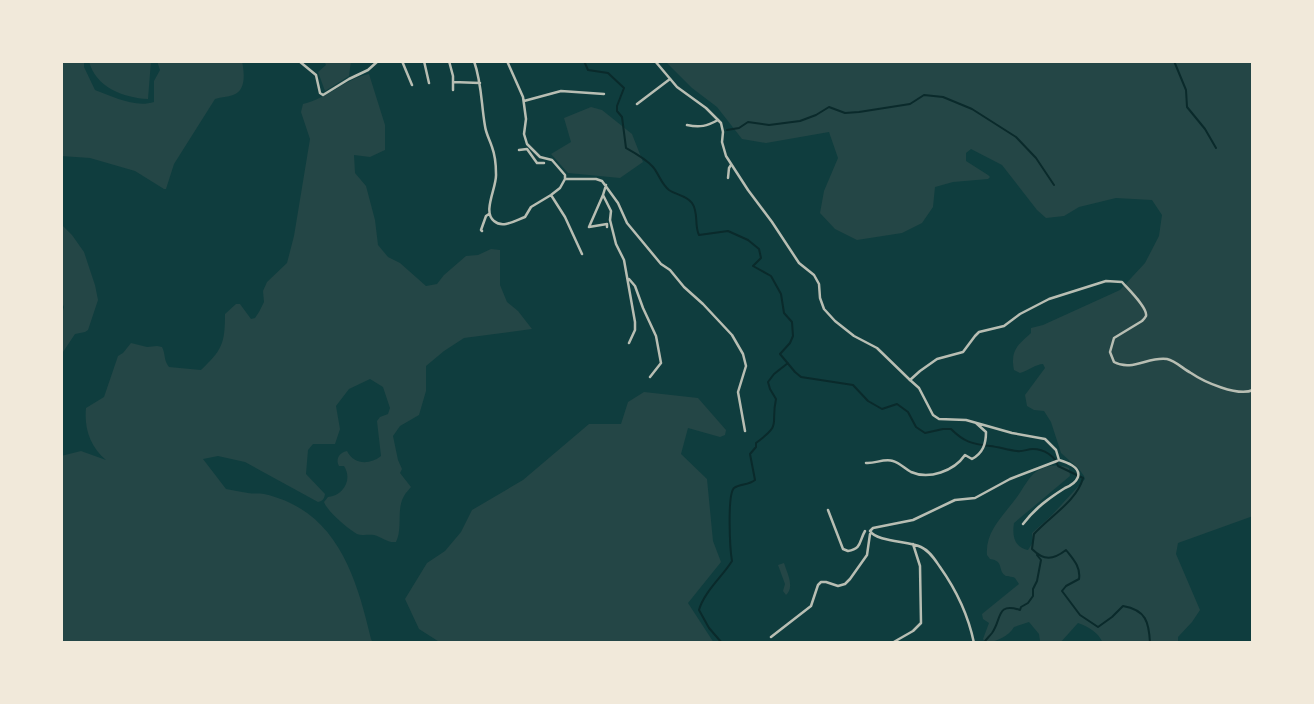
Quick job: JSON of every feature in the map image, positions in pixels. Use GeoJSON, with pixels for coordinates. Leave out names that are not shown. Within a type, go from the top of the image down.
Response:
{"type":"FeatureCollection","features":[{"type":"Feature","properties":{"kind":"street"},"geometry":{"type":"LineString","coordinates":[[299,61],[316,75],[320,93],[323,95],[368,70],[378,61]]}},
{"type":"Feature","properties":{"kind":"street"},"geometry":{"type":"LineString","coordinates":[[402,61],[412,85]]}},
{"type":"Feature","properties":{"kind":"street"},"geometry":{"type":"LineString","coordinates":[[424,61],[429,83]]}},
{"type":"Feature","properties":{"kind":"street"},"geometry":{"type":"LineString","coordinates":[[449,61],[453,90]]}},
{"type":"Feature","properties":{"kind":"street"},"geometry":{"type":"LineString","coordinates":[[474,61],[480,83],[485,128],[494,151],[496,174],[489,214],[482,231]]}},
{"type":"Feature","properties":{"kind":"street"},"geometry":{"type":"LineString","coordinates":[[489,214],[494,221],[505,225],[525,217],[531,207],[560,188],[565,179],[554,162],[540,157],[527,144],[523,100],[507,61]]}},
{"type":"Feature","properties":{"kind":"street"},"geometry":{"type":"LineString","coordinates":[[655,61],[677,87],[706,108],[722,125],[724,153],[799,263],[814,275],[819,284],[824,309],[835,321],[854,336],[877,348],[919,388],[937,418],[975,422],[1045,439],[1056,450],[1057,461]]}},
{"type":"Feature","properties":{"kind":"street"},"geometry":{"type":"LineString","coordinates":[[637,104],[670,79]]}},
{"type":"Feature","properties":{"kind":"street"},"geometry":{"type":"LineString","coordinates":[[453,82],[480,83]]}},
{"type":"Feature","properties":{"kind":"street"},"geometry":{"type":"LineString","coordinates":[[523,100],[561,91],[604,94]]}},
{"type":"Feature","properties":{"kind":"street"},"geometry":{"type":"LineString","coordinates":[[687,125],[707,126],[718,120]]}},
{"type":"Feature","properties":{"kind":"street"},"geometry":{"type":"LineString","coordinates":[[519,150],[527,149],[537,163],[544,163]]}},
{"type":"Feature","properties":{"kind":"street"},"geometry":{"type":"LineString","coordinates":[[729,178],[732,164]]}},
{"type":"Feature","properties":{"kind":"street"},"geometry":{"type":"LineString","coordinates":[[565,179],[599,180],[606,185],[620,207],[626,223],[661,264],[673,272],[681,284],[732,335],[746,366],[738,393],[745,431]]}},
{"type":"Feature","properties":{"kind":"street"},"geometry":{"type":"LineString","coordinates":[[606,185],[589,228],[607,227]]}},
{"type":"Feature","properties":{"kind":"street"},"geometry":{"type":"LineString","coordinates":[[551,195],[565,217],[582,254]]}},
{"type":"Feature","properties":{"kind":"street"},"geometry":{"type":"LineString","coordinates":[[603,195],[611,211],[615,244],[624,260],[628,278],[635,322],[635,330],[629,343]]}},
{"type":"Feature","properties":{"kind":"street"},"geometry":{"type":"LineString","coordinates":[[628,278],[635,286],[656,336],[661,363],[650,377]]}},
{"type":"Feature","properties":{"kind":"street"},"geometry":{"type":"LineString","coordinates":[[910,380],[937,359],[963,352],[979,332],[1004,326],[1049,299],[1106,281],[1122,282],[1146,313],[1146,318],[1114,338],[1110,352],[1114,362],[1125,366],[1165,358],[1212,383],[1243,393],[1253,390]]}},
{"type":"Feature","properties":{"kind":"street"},"geometry":{"type":"LineString","coordinates":[[866,463],[895,461],[909,471],[928,476],[945,471],[965,455],[972,459],[978,456],[984,447],[986,432],[975,422]]}},
{"type":"Feature","properties":{"kind":"street"},"geometry":{"type":"LineString","coordinates":[[771,637],[811,606],[821,582],[838,586],[850,579],[867,555],[870,531],[873,528],[913,520],[955,500],[975,498],[1010,479],[1057,461],[1074,467],[1078,475],[1070,485],[1035,509],[1023,524]]}},
{"type":"Feature","properties":{"kind":"street"},"geometry":{"type":"LineString","coordinates":[[828,510],[841,546],[845,550],[852,551],[860,546],[865,531]]}},
{"type":"Feature","properties":{"kind":"street"},"geometry":{"type":"LineString","coordinates":[[870,534],[925,548],[953,584],[966,613],[974,643]]}},
{"type":"Feature","properties":{"kind":"street"},"geometry":{"type":"LineString","coordinates":[[892,643],[921,623],[920,566],[912,544]]}},
{"type":"Feature","properties":{"kind":"street"},"geometry":{"type":"LineString","coordinates":[[1022,643],[1027,643]]}},
{"type":"Feature","properties":{"kind":"shaded area"},"geometry":{"type":"Polygon","coordinates":[[[61,61],[84,61],[84,67],[95,90],[139,104],[154,102],[154,81],[160,70],[157,61],[242,61],[244,80],[237,93],[215,99],[174,164],[164,189],[135,171],[90,158],[61,156],[61,61]]]}},
{"type":"Feature","properties":{"kind":"shaded area"},"geometry":{"type":"Polygon","coordinates":[[[89,61],[151,61],[148,99],[120,93],[104,84],[97,78],[89,61]]]}},
{"type":"Feature","properties":{"kind":"shaded area"},"geometry":{"type":"Polygon","coordinates":[[[324,61],[351,61],[349,76],[325,91],[318,72],[326,65],[324,61]]]}},
{"type":"Feature","properties":{"kind":"shaded area"},"geometry":{"type":"Polygon","coordinates":[[[665,61],[1253,61],[1253,516],[1178,543],[1176,554],[1200,610],[1178,637],[1178,643],[1103,643],[1093,630],[1078,623],[1060,643],[1041,643],[1039,634],[1029,622],[1014,627],[998,640],[986,643],[983,639],[989,623],[983,619],[982,614],[1019,584],[1015,578],[1003,574],[998,562],[987,555],[989,538],[996,524],[1034,473],[1053,466],[1069,468],[1070,476],[1014,523],[1015,540],[1028,550],[1033,542],[1032,533],[1085,479],[1079,469],[1061,453],[1051,422],[1044,411],[1027,406],[1025,395],[1045,368],[1043,364],[1020,373],[1014,370],[1014,353],[1031,333],[1031,328],[1120,290],[1145,263],[1159,236],[1162,215],[1152,200],[1116,198],[1079,207],[1064,216],[1046,218],[1002,165],[971,149],[966,153],[966,161],[988,175],[988,179],[953,182],[935,187],[933,207],[922,223],[902,233],[857,240],[835,229],[820,213],[824,191],[838,158],[829,132],[766,143],[742,139],[717,107],[692,88],[665,61]]]}},
{"type":"Feature","properties":{"kind":"shaded area"},"geometry":{"type":"Polygon","coordinates":[[[369,74],[385,125],[385,150],[370,157],[354,155],[355,173],[366,186],[378,245],[388,257],[400,263],[426,286],[437,284],[466,256],[478,255],[491,249],[500,250],[500,285],[507,302],[532,329],[464,338],[426,366],[426,391],[419,415],[400,426],[393,436],[402,469],[400,473],[411,487],[402,501],[396,542],[374,535],[357,534],[338,520],[324,502],[328,497],[338,494],[347,482],[347,471],[338,463],[342,453],[347,451],[354,459],[362,462],[381,456],[377,421],[388,414],[390,408],[383,387],[370,379],[349,389],[336,406],[340,429],[335,444],[313,444],[308,450],[306,474],[325,494],[321,501],[318,502],[245,462],[218,456],[203,459],[226,489],[264,494],[289,502],[309,514],[326,530],[350,569],[373,643],[61,643],[61,456],[81,451],[106,460],[89,437],[86,408],[104,397],[118,356],[131,343],[162,347],[169,367],[201,370],[221,346],[225,314],[236,304],[240,304],[251,319],[255,318],[264,302],[263,291],[267,282],[287,263],[294,236],[310,139],[301,112],[303,104],[369,74]]]}},
{"type":"Feature","properties":{"kind":"shaded area"},"geometry":{"type":"Polygon","coordinates":[[[591,107],[602,110],[632,134],[643,162],[620,178],[568,173],[551,154],[571,142],[564,118],[591,107]]]}},
{"type":"Feature","properties":{"kind":"shaded area"},"geometry":{"type":"Polygon","coordinates":[[[61,224],[84,252],[98,300],[88,330],[75,334],[61,355],[61,317],[64,307],[61,300],[61,224]]]}},
{"type":"Feature","properties":{"kind":"shaded area"},"geometry":{"type":"Polygon","coordinates":[[[644,392],[698,398],[726,430],[725,435],[720,437],[688,428],[681,454],[707,479],[713,541],[721,562],[688,603],[714,643],[441,643],[419,629],[405,599],[427,563],[445,551],[461,532],[472,510],[523,480],[589,424],[621,424],[628,402],[644,392]]]}},
{"type":"Feature","properties":{"kind":"shaded area"},"geometry":{"type":"Polygon","coordinates":[[[784,563],[790,584],[786,595],[778,565],[784,563]]]}},
{"type":"Feature","properties":{"kind":"waterway"},"geometry":{"type":"LineString","coordinates":[[584,61],[588,70],[608,73],[624,88],[617,111],[622,117],[626,148],[650,164],[669,190],[692,203],[699,235],[728,231],[748,240],[759,249],[761,258],[753,266],[771,276],[781,294],[784,313],[792,322],[793,336],[780,354],[795,372],[801,377],[853,385],[868,401],[882,409],[897,404],[908,412],[916,427],[925,433],[951,429],[964,440],[973,443],[1017,451],[1041,450],[1052,456],[1058,466],[1083,478],[1069,501],[1034,534],[1032,549],[1049,558],[1066,550],[1074,560],[1079,579],[1062,591],[1080,615],[1098,627],[1123,606],[1131,608],[1145,618],[1150,643]]}},
{"type":"Feature","properties":{"kind":"waterway"},"geometry":{"type":"LineString","coordinates":[[1174,61],[1186,90],[1187,107],[1216,148]]}},
{"type":"Feature","properties":{"kind":"waterway"},"geometry":{"type":"LineString","coordinates":[[727,130],[739,128],[748,122],[769,125],[800,121],[829,107],[845,113],[859,112],[910,104],[924,95],[943,97],[972,109],[1016,137],[1036,158],[1054,185]]}},
{"type":"Feature","properties":{"kind":"waterway"},"geometry":{"type":"LineString","coordinates":[[722,643],[699,610],[709,591],[732,561],[732,493],[734,488],[755,480],[750,454],[756,443],[774,424],[776,399],[768,382],[788,363]]}},
{"type":"Feature","properties":{"kind":"waterway"},"geometry":{"type":"LineString","coordinates":[[984,643],[1003,610],[1020,610],[1033,596],[1041,560],[1037,555]]}}]}
